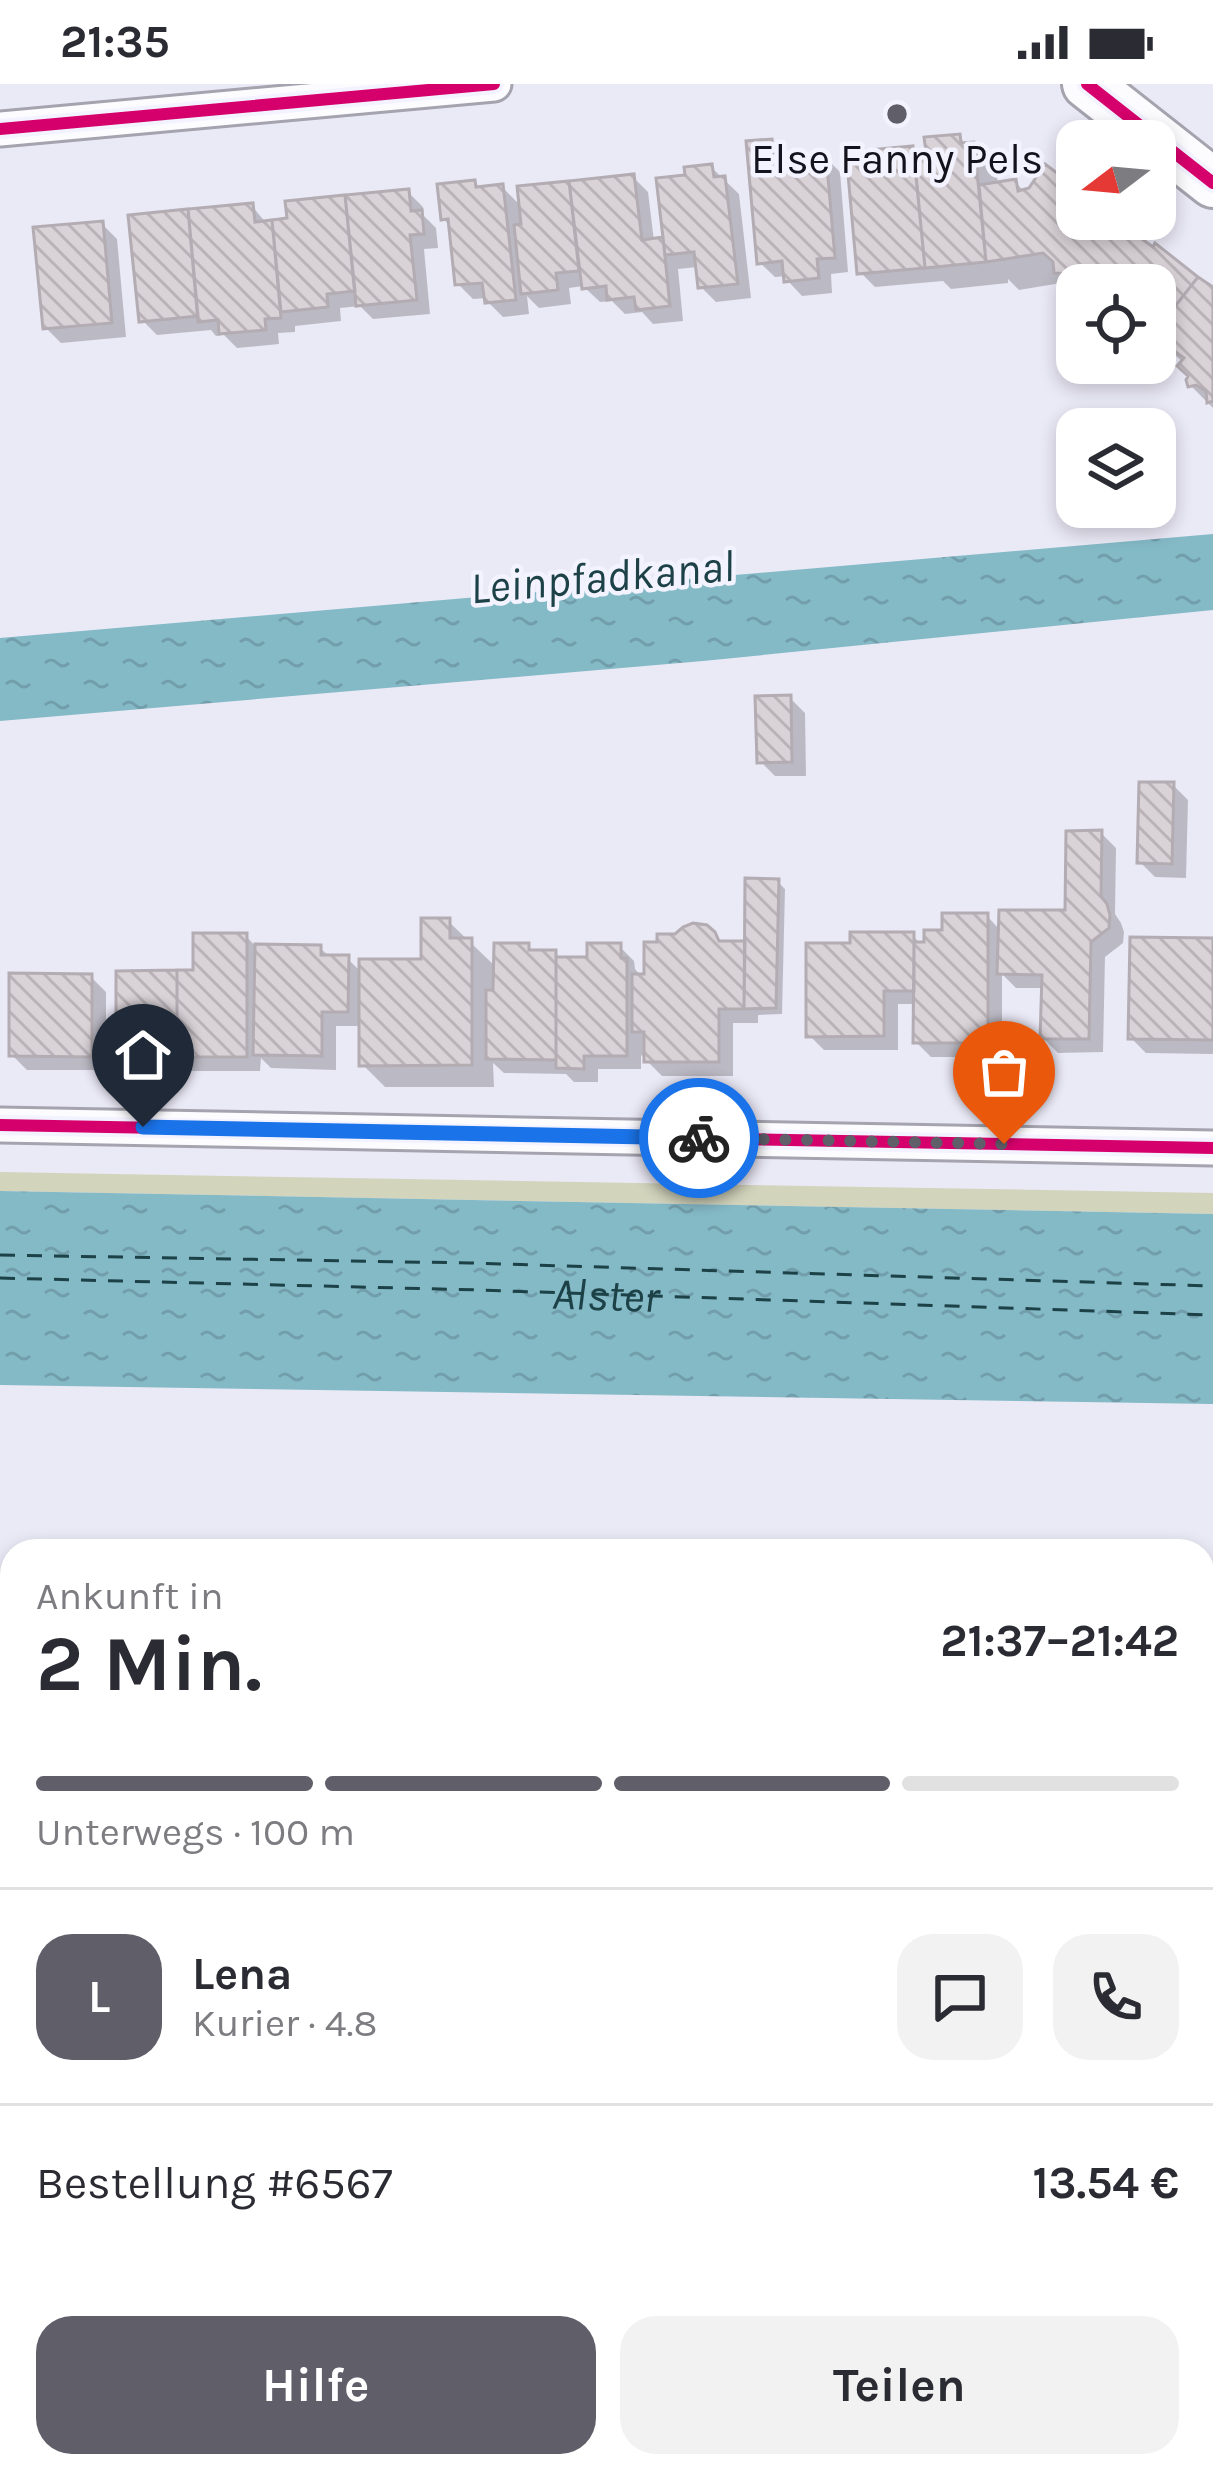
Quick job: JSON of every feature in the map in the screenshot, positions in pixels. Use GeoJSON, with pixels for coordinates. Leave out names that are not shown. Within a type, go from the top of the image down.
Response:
{"type":"FeatureCollection","features":[{"type":"Feature","properties":{"kind":"main road"},"geometry":{"type":"LineString","coordinates":[[1088,84],[1135,105],[1213,182]]}},
{"type":"Feature","properties":{"kind":"street"},"geometry":{"type":"LineString","coordinates":[[0,129],[494,84]]}},
{"type":"Feature","properties":{"kind":"street"},"geometry":{"type":"LineString","coordinates":[[0,1125],[1213,1148]]}},
{"type":"Feature","properties":{"kind":"green space"},"geometry":{"type":"Polygon","coordinates":[[[0,1172],[1213,1193],[1213,1214],[0,1191],[0,1172]]]}},
{"type":"Feature","properties":{"kind":"water"},"geometry":{"type":"Polygon","coordinates":[[[1213,534],[1213,610],[703,661],[0,721],[0,638],[1213,534]]]}},
{"type":"Feature","properties":{"kind":"water","name":"Alster"},"geometry":{"type":"Polygon","coordinates":[[[0,1191],[1213,1214],[1213,1404],[0,1385],[0,1191]]]}},
{"type":"Feature","properties":{"kind":"building"},"geometry":{"type":"Polygon","coordinates":[[[960,134],[961,143],[974,142],[986,262],[925,268],[914,154],[926,152],[924,137],[960,134]]]}},
{"type":"Feature","properties":{"kind":"building"},"geometry":{"type":"Polygon","coordinates":[[[772,139],[774,158],[826,154],[835,258],[817,259],[819,278],[784,282],[782,261],[757,264],[746,141],[772,139]]]}},
{"type":"Feature","properties":{"kind":"building"},"geometry":{"type":"Polygon","coordinates":[[[913,146],[925,268],[857,274],[846,152],[913,146]]]}},
{"type":"Feature","properties":{"kind":"building"},"geometry":{"type":"Polygon","coordinates":[[[712,164],[714,177],[725,176],[738,284],[698,288],[694,252],[665,255],[656,178],[685,175],[684,167],[712,164]]]}},
{"type":"Feature","properties":{"kind":"building"},"geometry":{"type":"Polygon","coordinates":[[[1045,164],[1056,172],[1056,240],[1143,240],[1153,247],[1155,243],[1198,277],[1176,305],[1176,264],[1056,264],[1056,273],[1043,253],[986,262],[979,185],[1016,179],[1018,191],[1029,188],[1045,164]]]}},
{"type":"Feature","properties":{"kind":"building"},"geometry":{"type":"Polygon","coordinates":[[[634,174],[642,240],[663,237],[670,306],[636,310],[634,297],[607,300],[606,286],[582,289],[569,181],[634,174]]]}},
{"type":"Feature","properties":{"kind":"building"},"geometry":{"type":"Polygon","coordinates":[[[475,180],[476,187],[503,184],[516,300],[485,303],[482,283],[455,285],[448,219],[441,220],[437,184],[475,180]]]}},
{"type":"Feature","properties":{"kind":"building"},"geometry":{"type":"Polygon","coordinates":[[[569,181],[579,271],[556,273],[558,290],[521,294],[514,225],[521,224],[517,186],[569,181]]]}},
{"type":"Feature","properties":{"kind":"building"},"geometry":{"type":"Polygon","coordinates":[[[409,189],[411,211],[422,210],[424,234],[410,235],[417,300],[356,306],[345,195],[409,189]]]}},
{"type":"Feature","properties":{"kind":"building"},"geometry":{"type":"Polygon","coordinates":[[[345,195],[355,291],[327,294],[328,307],[281,312],[272,220],[287,218],[285,201],[345,195]]]}},
{"type":"Feature","properties":{"kind":"building"},"geometry":{"type":"Polygon","coordinates":[[[253,203],[255,222],[272,220],[281,318],[265,319],[266,330],[219,334],[218,320],[198,322],[188,209],[253,203]]]}},
{"type":"Feature","properties":{"kind":"building"},"geometry":{"type":"Polygon","coordinates":[[[188,209],[198,316],[139,322],[128,215],[188,209]]]}},
{"type":"Feature","properties":{"kind":"building"},"geometry":{"type":"Polygon","coordinates":[[[103,221],[112,323],[43,329],[33,227],[103,221]]]}},
{"type":"Feature","properties":{"kind":"building"},"geometry":{"type":"Polygon","coordinates":[[[1198,277],[1213,287],[1213,401],[1207,403],[1206,391],[1196,385],[1188,387],[1188,376],[1177,366],[1184,358],[1176,352],[1176,305],[1198,277]]]}},
{"type":"Feature","properties":{"kind":"building"},"geometry":{"type":"Polygon","coordinates":[[[791,695],[792,762],[757,763],[755,696],[791,695]]]}},
{"type":"Feature","properties":{"kind":"building"},"geometry":{"type":"Polygon","coordinates":[[[1139,782],[1174,782],[1172,864],[1137,863],[1139,782]]]}},
{"type":"Feature","properties":{"kind":"building"},"geometry":{"type":"Polygon","coordinates":[[[1102,830],[1101,896],[1110,915],[1109,928],[1091,942],[1089,1039],[1040,1039],[1042,975],[997,974],[999,910],[1065,910],[1066,831],[1102,830]]]}},
{"type":"Feature","properties":{"kind":"building"},"geometry":{"type":"Polygon","coordinates":[[[745,878],[779,879],[776,1008],[744,1009],[745,878]]]}},
{"type":"Feature","properties":{"kind":"building"},"geometry":{"type":"Polygon","coordinates":[[[942,913],[988,913],[988,1043],[913,1043],[914,942],[924,942],[924,930],[942,930],[942,913]]]}},
{"type":"Feature","properties":{"kind":"building"},"geometry":{"type":"Polygon","coordinates":[[[421,918],[450,918],[450,938],[472,938],[472,1065],[359,1066],[359,959],[421,959],[421,918]]]}},
{"type":"Feature","properties":{"kind":"building"},"geometry":{"type":"Polygon","coordinates":[[[693,923],[707,925],[719,941],[745,941],[744,1009],[719,1009],[719,1062],[644,1062],[644,1032],[632,1032],[632,974],[644,974],[644,942],[657,942],[657,934],[675,934],[693,923]]]}},
{"type":"Feature","properties":{"kind":"building"},"geometry":{"type":"Polygon","coordinates":[[[850,932],[914,932],[914,991],[884,991],[884,1036],[806,1037],[806,943],[850,943],[850,932]]]}},
{"type":"Feature","properties":{"kind":"building"},"geometry":{"type":"Polygon","coordinates":[[[193,933],[247,933],[247,1057],[177,1057],[177,970],[193,970],[193,933]]]}},
{"type":"Feature","properties":{"kind":"building"},"geometry":{"type":"Polygon","coordinates":[[[1130,937],[1213,938],[1213,1040],[1128,1039],[1130,937]]]}},
{"type":"Feature","properties":{"kind":"building"},"geometry":{"type":"Polygon","coordinates":[[[494,943],[529,943],[529,950],[556,950],[556,1060],[486,1059],[486,990],[493,990],[494,943]]]}},
{"type":"Feature","properties":{"kind":"building"},"geometry":{"type":"Polygon","coordinates":[[[587,943],[621,943],[621,958],[627,958],[627,1056],[584,1056],[584,1069],[556,1068],[556,957],[587,957],[587,943]]]}},
{"type":"Feature","properties":{"kind":"building"},"geometry":{"type":"Polygon","coordinates":[[[255,944],[321,945],[321,955],[349,955],[348,1012],[322,1012],[322,1056],[253,1055],[255,944]]]}},
{"type":"Feature","properties":{"kind":"building"},"geometry":{"type":"Polygon","coordinates":[[[177,970],[177,1057],[116,1057],[116,971],[177,970]]]}},
{"type":"Feature","properties":{"kind":"building"},"geometry":{"type":"Polygon","coordinates":[[[9,973],[92,974],[92,1057],[9,1056],[9,973]]]}},
{"type":"Feature","properties":{"kind":"ferry route"},"geometry":{"type":"LineString","coordinates":[[0,1255],[470,1263],[1213,1286]]}},
{"type":"Feature","properties":{"kind":"ferry route"},"geometry":{"type":"LineString","coordinates":[[0,1278],[1213,1315]]}},
{"type":"Feature","properties":{"kind":"cycle path"},"geometry":{"type":"LineString","coordinates":[[0,129],[494,84]]}},
{"type":"Feature","properties":{"kind":"cycle path"},"geometry":{"type":"LineString","coordinates":[[1087,84],[1213,183]]}},
{"type":"Feature","properties":{"kind":"cycle path"},"geometry":{"type":"LineString","coordinates":[[0,1125],[1213,1148]]}},
{"type":"Feature","properties":{"kind":"way so far"},"geometry":{"type":"LineString","coordinates":[[699,1138],[1004,1144]]}},
{"type":"Feature","properties":{"kind":"place","name":"Else Fanny Pels"},"geometry":{"type":"Point","coordinates":[897,114]}},
{"type":"Feature","properties":{"kind":"route"},"geometry":{"type":"LineString","coordinates":[[143,1127],[699,1138]]}},
{"type":"Feature","properties":{"kind":"water label","name":"Leinpfadkanal"},"geometry":{"type":"Point","coordinates":[602,576]}}]}
